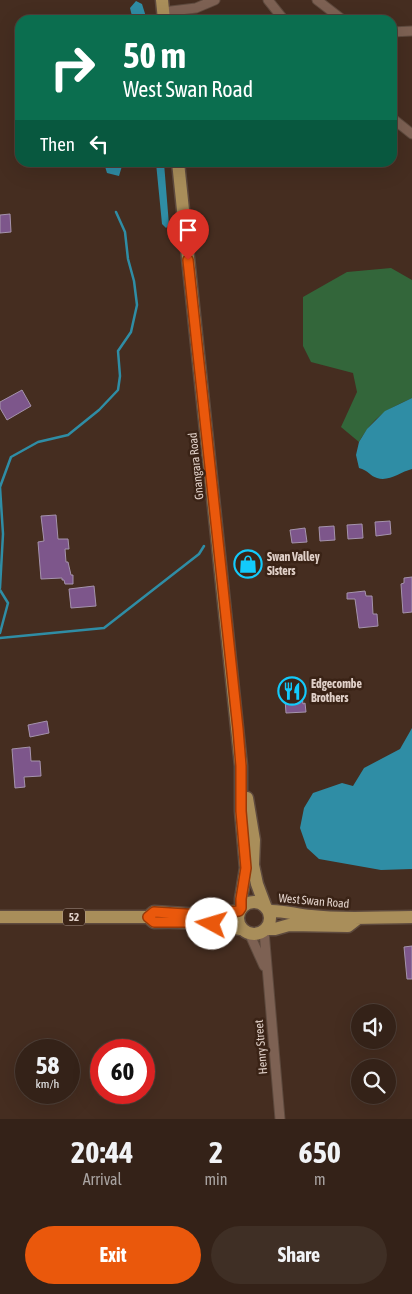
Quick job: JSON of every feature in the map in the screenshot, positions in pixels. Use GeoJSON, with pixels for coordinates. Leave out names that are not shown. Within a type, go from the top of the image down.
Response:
{"type":"FeatureCollection","features":[{"type":"Feature","properties":{"kind":"main road","name":"Gnangara Road"},"geometry":{"type":"LineString","coordinates":[[179,167],[241,766],[252,824],[253,865],[256,884],[267,909]]}},
{"type":"Feature","properties":{"kind":"main road","name":"Gnangara Road"},"geometry":{"type":"LineString","coordinates":[[240,909],[246,868],[241,811],[241,766]]}},
{"type":"Feature","properties":{"kind":"main road","name":"52"},"geometry":{"type":"LineString","coordinates":[[148,917],[154,912],[201,915],[240,909],[251,902],[262,904],[267,909]]}},
{"type":"Feature","properties":{"kind":"main road"},"geometry":{"type":"LineString","coordinates":[[240,909],[237,920],[246,932]]}},
{"type":"Feature","properties":{"kind":"main road"},"geometry":{"type":"LineString","coordinates":[[266,930],[270,920],[267,909]]}},
{"type":"Feature","properties":{"kind":"main road","name":"West Swan Road"},"geometry":{"type":"LineString","coordinates":[[267,909],[310,916],[357,919],[412,917]]}},
{"type":"Feature","properties":{"kind":"main road","name":"52"},"geometry":{"type":"LineString","coordinates":[[0,916],[148,917],[154,922],[183,922],[224,926],[260,934],[266,930]]}},
{"type":"Feature","properties":{"kind":"main road","name":"West Swan Road"},"geometry":{"type":"LineString","coordinates":[[266,930],[289,925],[348,926],[357,919]]}},
{"type":"Feature","properties":{"kind":"street"},"geometry":{"type":"LineString","coordinates":[[163,11],[196,8],[214,0]]}},
{"type":"Feature","properties":{"kind":"street"},"geometry":{"type":"LineString","coordinates":[[268,0],[280,15]]}},
{"type":"Feature","properties":{"kind":"street"},"geometry":{"type":"LineString","coordinates":[[317,0],[336,15]]}},
{"type":"Feature","properties":{"kind":"street"},"geometry":{"type":"LineString","coordinates":[[397,32],[412,31]]}},
{"type":"Feature","properties":{"kind":"street"},"geometry":{"type":"LineString","coordinates":[[397,122],[412,134]]}},
{"type":"Feature","properties":{"kind":"street","name":"Henry Street"},"geometry":{"type":"LineString","coordinates":[[266,930],[267,973],[280,1119]]}},
{"type":"Feature","properties":{"kind":"street","name":"Henry Street"},"geometry":{"type":"LineString","coordinates":[[246,932],[267,973]]}},
{"type":"Feature","properties":{"kind":"green space"},"geometry":{"type":"Polygon","coordinates":[[[391,268],[412,280],[412,398],[381,415],[370,426],[359,442],[341,427],[357,392],[353,373],[311,362],[303,346],[303,297],[347,272],[391,268]]]}},
{"type":"Feature","properties":{"kind":"water"},"geometry":{"type":"Polygon","coordinates":[[[136,1],[142,4],[145,15],[132,15],[130,8],[136,1]]]}},
{"type":"Feature","properties":{"kind":"water"},"geometry":{"type":"Polygon","coordinates":[[[105,167],[122,167],[119,176],[107,173],[105,167]]]}},
{"type":"Feature","properties":{"kind":"water"},"geometry":{"type":"Polygon","coordinates":[[[156,167],[164,167],[169,225],[166,228],[162,224],[156,167]]]}},
{"type":"Feature","properties":{"kind":"water"},"geometry":{"type":"Polygon","coordinates":[[[412,398],[412,469],[390,478],[381,479],[359,468],[356,455],[359,442],[367,429],[385,411],[412,398]]]}},
{"type":"Feature","properties":{"kind":"water"},"geometry":{"type":"Polygon","coordinates":[[[412,728],[412,869],[381,870],[319,859],[307,848],[300,828],[304,808],[313,793],[342,783],[353,786],[364,768],[400,749],[412,728]]]}},
{"type":"Feature","properties":{"kind":"building"},"geometry":{"type":"Polygon","coordinates":[[[10,214],[11,232],[0,233],[0,215],[10,214]]]}},
{"type":"Feature","properties":{"kind":"building"},"geometry":{"type":"Polygon","coordinates":[[[22,390],[31,406],[7,420],[0,408],[0,402],[22,390]]]}},
{"type":"Feature","properties":{"kind":"building"},"geometry":{"type":"Polygon","coordinates":[[[56,515],[58,539],[68,539],[69,549],[65,549],[66,562],[68,562],[71,575],[73,575],[73,584],[65,584],[62,578],[41,579],[38,542],[44,541],[41,516],[56,515]]]}},
{"type":"Feature","properties":{"kind":"building"},"geometry":{"type":"Polygon","coordinates":[[[390,521],[391,534],[376,536],[375,522],[390,521]]]}},
{"type":"Feature","properties":{"kind":"building"},"geometry":{"type":"Polygon","coordinates":[[[362,524],[363,538],[348,539],[347,525],[362,524]]]}},
{"type":"Feature","properties":{"kind":"building"},"geometry":{"type":"Polygon","coordinates":[[[334,526],[335,540],[320,541],[319,527],[334,526]]]}},
{"type":"Feature","properties":{"kind":"building"},"geometry":{"type":"Polygon","coordinates":[[[305,528],[307,542],[292,543],[290,530],[305,528]]]}},
{"type":"Feature","properties":{"kind":"building"},"geometry":{"type":"Polygon","coordinates":[[[251,552],[253,576],[246,576],[245,553],[251,552]]]}},
{"type":"Feature","properties":{"kind":"building"},"geometry":{"type":"Polygon","coordinates":[[[412,577],[412,612],[403,613],[401,584],[404,583],[404,578],[412,577]]]}},
{"type":"Feature","properties":{"kind":"building"},"geometry":{"type":"Polygon","coordinates":[[[94,586],[96,606],[71,608],[69,589],[94,586]]]}},
{"type":"Feature","properties":{"kind":"building"},"geometry":{"type":"Polygon","coordinates":[[[365,591],[366,596],[372,596],[373,614],[377,614],[378,626],[359,628],[355,599],[347,599],[347,593],[365,591]]]}},
{"type":"Feature","properties":{"kind":"building"},"geometry":{"type":"Polygon","coordinates":[[[301,685],[306,712],[286,713],[284,686],[301,685]]]}},
{"type":"Feature","properties":{"kind":"building"},"geometry":{"type":"Polygon","coordinates":[[[47,721],[49,733],[30,737],[28,725],[47,721]]]}},
{"type":"Feature","properties":{"kind":"building"},"geometry":{"type":"Polygon","coordinates":[[[30,747],[31,761],[40,761],[41,776],[24,777],[25,787],[15,788],[12,749],[30,747]]]}},
{"type":"Feature","properties":{"kind":"building"},"geometry":{"type":"Polygon","coordinates":[[[412,946],[412,979],[407,979],[404,947],[412,946]]]}},
{"type":"Feature","properties":{"kind":"waterway"},"geometry":{"type":"LineString","coordinates":[[0,588],[3,534],[0,487],[11,457],[38,442],[68,435],[99,410],[118,390],[120,376],[118,351],[131,332],[137,305],[125,232],[116,212]]}},
{"type":"Feature","properties":{"kind":"waterway"},"geometry":{"type":"LineString","coordinates":[[0,638],[104,628],[199,554],[204,546]]}},
{"type":"Feature","properties":{"kind":"waterway"},"geometry":{"type":"LineString","coordinates":[[0,590],[8,603],[0,633]]}},
{"type":"Feature","properties":{"kind":"place","name":"Swan Valley Sisters"},"geometry":{"type":"Point","coordinates":[248,564]}},
{"type":"Feature","properties":{"kind":"place","name":"Edgecombe Brothers"},"geometry":{"type":"Point","coordinates":[292,691]}},
{"type":"Feature","properties":{"kind":"route"},"geometry":{"type":"LineString","coordinates":[[188,260],[238,729],[241,766],[241,811],[246,868],[239,911],[201,915],[154,912],[148,917],[154,922],[212,924]]}}]}
